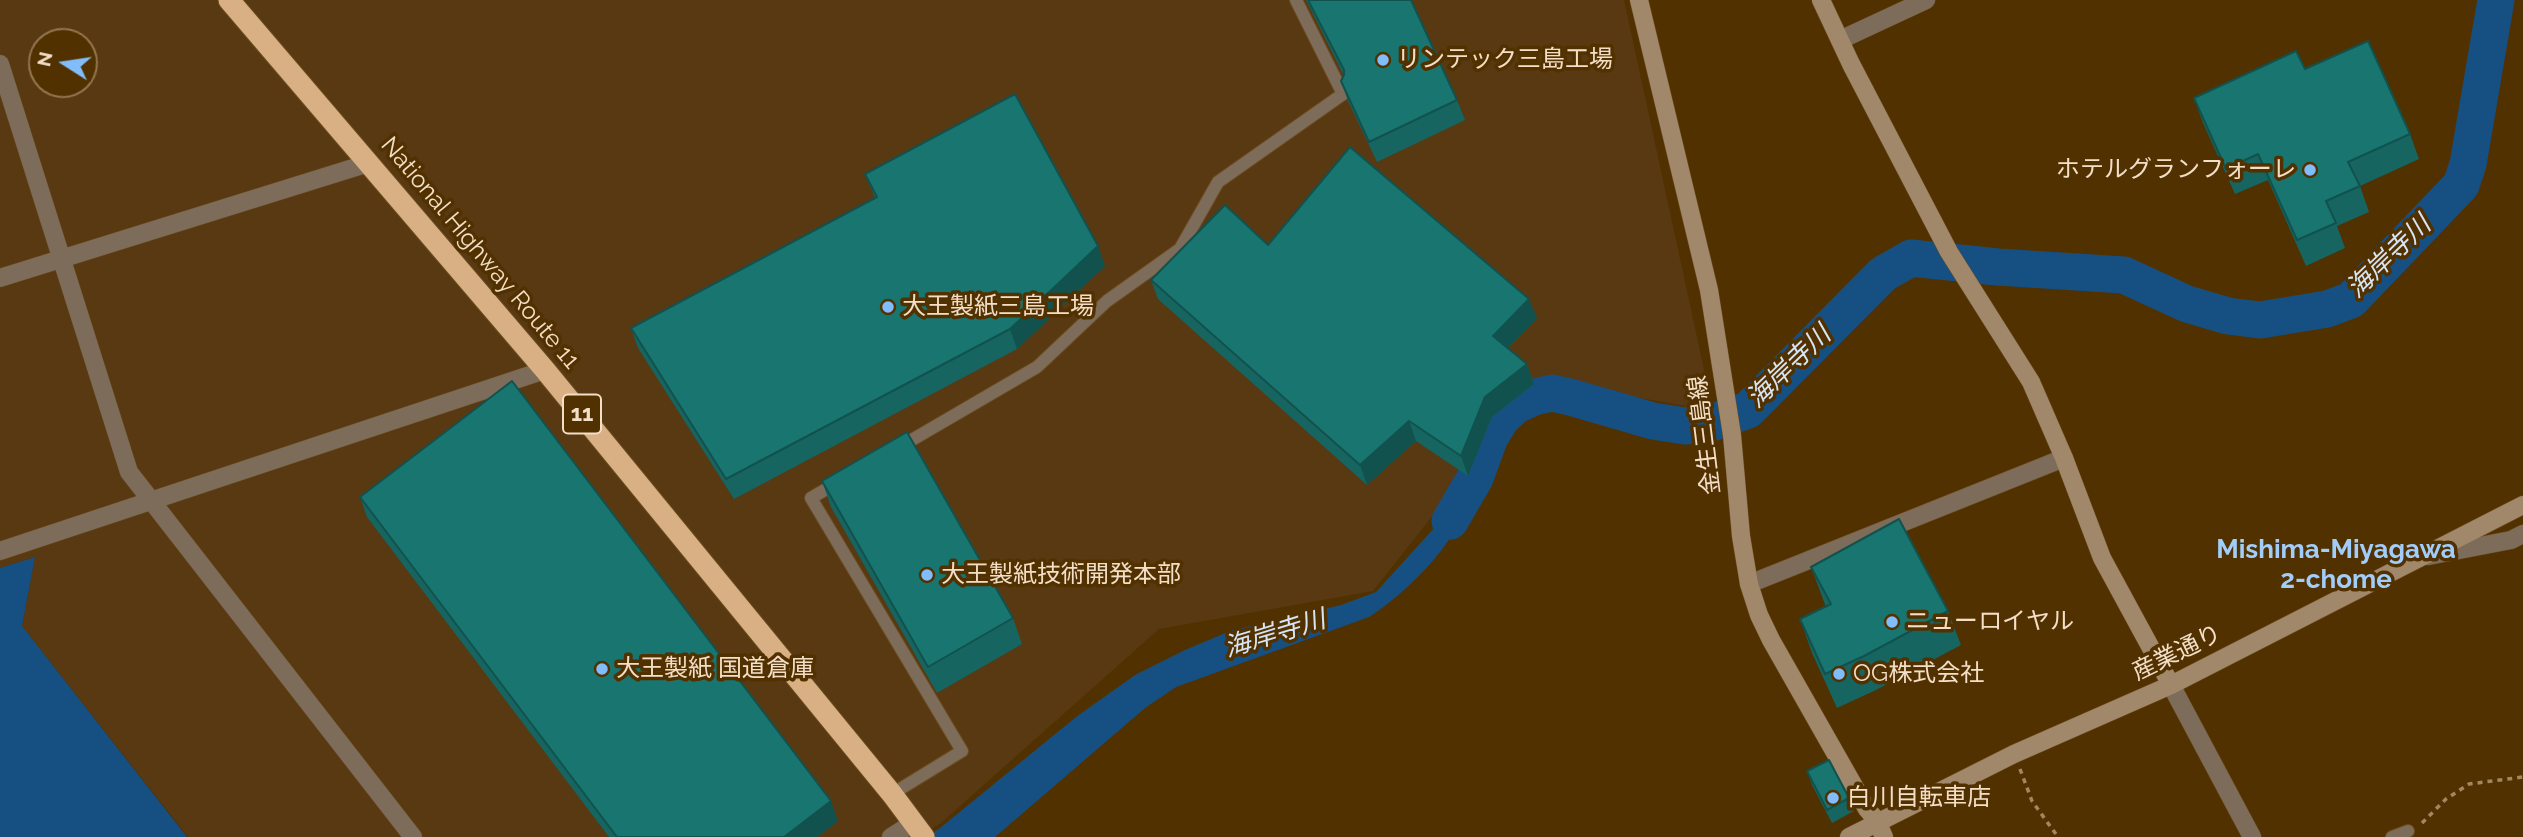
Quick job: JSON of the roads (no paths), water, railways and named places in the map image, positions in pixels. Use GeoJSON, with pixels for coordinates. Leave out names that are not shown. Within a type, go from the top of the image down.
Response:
{"type":"FeatureCollection","features":[{"type":"Feature","properties":{"kind":"highway","name":"National Highway Route 11"},"geometry":{"type":"LineString","coordinates":[[229,0],[545,370],[919,830]]}},
{"type":"Feature","properties":{"kind":"street","name":"金生三島線"},"geometry":{"type":"LineString","coordinates":[[1639,0],[1709,290],[1732,435],[1741,536],[1749,584],[1771,640],[1867,810],[1881,829]]}},
{"type":"Feature","properties":{"kind":"street"},"geometry":{"type":"LineString","coordinates":[[1821,0],[1950,252],[2031,382],[2064,458],[2102,558],[2252,837]]}},
{"type":"Feature","properties":{"kind":"street"},"geometry":{"type":"LineString","coordinates":[[1840,40],[1926,0]]}},
{"type":"Feature","properties":{"kind":"street"},"geometry":{"type":"LineString","coordinates":[[0,64],[129,472],[413,837]]}},
{"type":"Feature","properties":{"kind":"street"},"geometry":{"type":"LineString","coordinates":[[0,278],[369,163]]}},
{"type":"Feature","properties":{"kind":"street"},"geometry":{"type":"LineString","coordinates":[[0,551],[545,370]]}},
{"type":"Feature","properties":{"kind":"street"},"geometry":{"type":"LineString","coordinates":[[1749,584],[2064,458]]}},
{"type":"Feature","properties":{"kind":"street","name":"産業通り"},"geometry":{"type":"LineString","coordinates":[[1849,837],[1881,829],[2014,754],[2171,685],[2523,505]]}},
{"type":"Feature","properties":{"kind":"street"},"geometry":{"type":"LineString","coordinates":[[2421,557],[2511,540],[2523,534]]}},
{"type":"Feature","properties":{"kind":"street"},"geometry":{"type":"LineString","coordinates":[[891,837],[919,830]]}},
{"type":"Feature","properties":{"kind":"lane"},"geometry":{"type":"LineString","coordinates":[[882,457],[1037,367],[1107,301],[1180,248],[1218,182],[1343,94],[1296,0]]}},
{"type":"Feature","properties":{"kind":"lane"},"geometry":{"type":"LineString","coordinates":[[846,478],[811,498],[962,751],[892,794]]}},
{"type":"Feature","properties":{"kind":"lane"},"geometry":{"type":"LineString","coordinates":[[2392,837],[2408,831]]}},
{"type":"Feature","properties":{"kind":"water"},"geometry":{"type":"Polygon","coordinates":[[[1460,475],[1475,478],[1478,482],[1453,534],[1412,583],[1369,617],[1176,687],[1145,708],[995,837],[926,837],[1076,717],[1135,675],[1230,631],[1341,605],[1376,592],[1436,526],[1460,475]]]}},
{"type":"Feature","properties":{"kind":"water"},"geometry":{"type":"Polygon","coordinates":[[[35,557],[22,626],[187,837],[0,837],[0,568],[35,557]]]}},
{"type":"Feature","properties":{"kind":"waterway","name":"海岸寺川"},"geometry":{"type":"LineString","coordinates":[[1450,521],[1475,478],[1490,437],[1501,419],[1516,405],[1552,393],[1653,421],[1685,426],[1711,423],[1748,410],[1883,274],[1911,258],[2124,275],[2187,304],[2228,316],[2260,320],[2327,309],[2351,300],[2461,185],[2468,164],[2496,0]]}},
{"type":"Feature","properties":{"kind":"place","name":"リンテック三島工場"},"geometry":{"type":"Point","coordinates":[1383,60]}},
{"type":"Feature","properties":{"kind":"place","name":"ホテルグランフォーレ"},"geometry":{"type":"Point","coordinates":[2310,170]}},
{"type":"Feature","properties":{"kind":"place","name":"大王製紙三島工場"},"geometry":{"type":"Point","coordinates":[888,307]}},
{"type":"Feature","properties":{"kind":"place","name":"大王製紙技術開発本部"},"geometry":{"type":"Point","coordinates":[927,575]}},
{"type":"Feature","properties":{"kind":"place","name":"ニューロイヤル"},"geometry":{"type":"Point","coordinates":[1892,622]}},
{"type":"Feature","properties":{"kind":"place","name":"大王製紙 国道倉庫"},"geometry":{"type":"Point","coordinates":[602,669]}},
{"type":"Feature","properties":{"kind":"place","name":"OG株式会社"},"geometry":{"type":"Point","coordinates":[1839,674]}},
{"type":"Feature","properties":{"kind":"place","name":"白川自転車店"},"geometry":{"type":"Point","coordinates":[1833,798]}},
{"type":"Feature","properties":{"kind":"district","name":"Mishima-Miyagawa 2-chome"},"geometry":{"type":"Point","coordinates":[2336,565]}}]}
